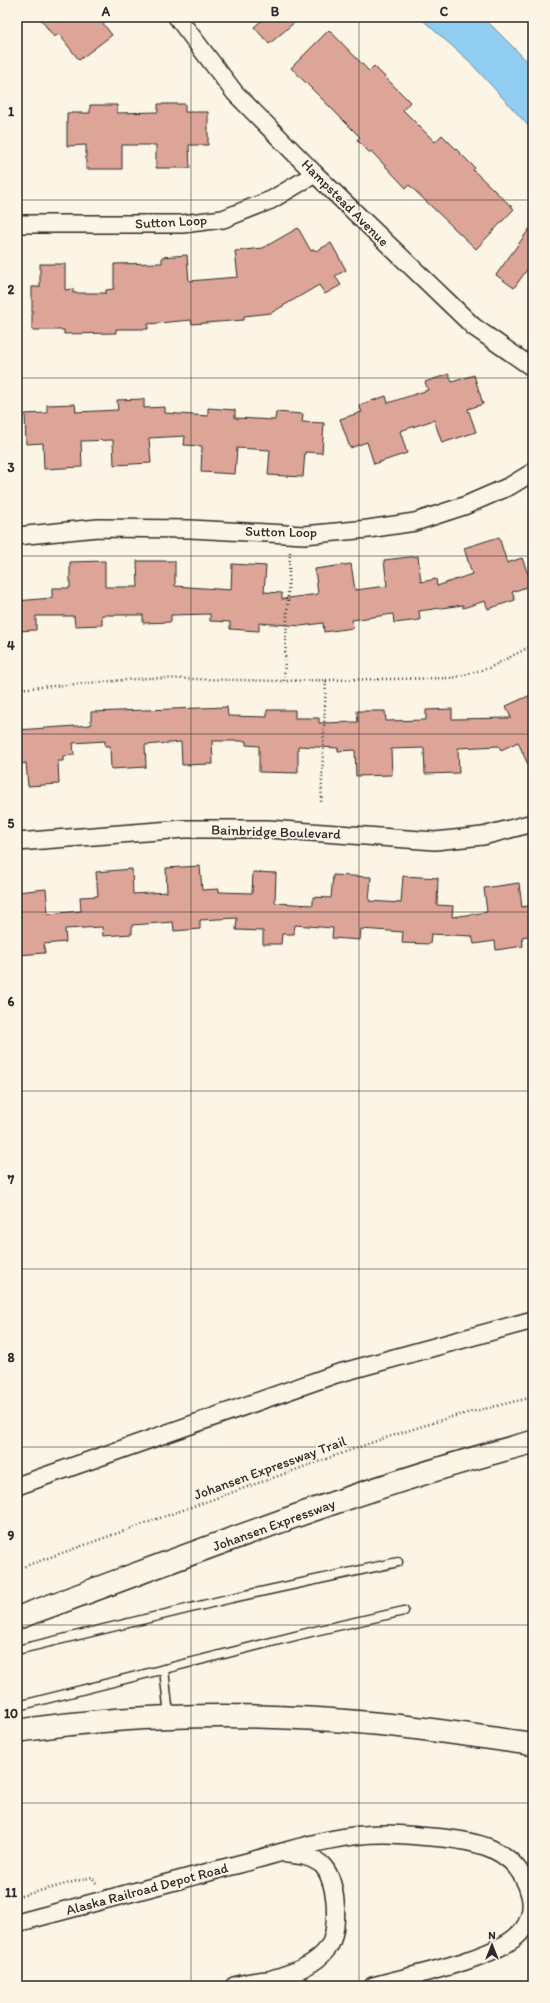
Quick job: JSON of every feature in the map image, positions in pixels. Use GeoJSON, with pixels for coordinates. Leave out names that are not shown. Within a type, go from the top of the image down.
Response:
{"type":"FeatureCollection","features":[{"type":"Feature","properties":{"kind":"highway","name":"Johansen Expressway"},"geometry":{"type":"LineString","coordinates":[[17,1618],[376,1488],[465,1460],[533,1442]]}},
{"type":"Feature","properties":{"kind":"highway"},"geometry":{"type":"LineString","coordinates":[[17,1731],[96,1722],[202,1716],[289,1718],[380,1724],[533,1744]]}},
{"type":"Feature","properties":{"kind":"street","name":"Hampstead Avenue"},"geometry":{"type":"LineString","coordinates":[[177,17],[236,93],[315,174],[474,327],[533,368]]}},
{"type":"Feature","properties":{"kind":"street","name":"Sutton Loop"},"geometry":{"type":"LineString","coordinates":[[17,224],[182,224],[223,219],[271,200],[315,174]]}},
{"type":"Feature","properties":{"kind":"street","name":"Sutton Loop"},"geometry":{"type":"LineString","coordinates":[[17,536],[98,528],[190,529],[290,534],[368,529],[415,522],[464,506],[510,486],[533,472]]}},
{"type":"Feature","properties":{"kind":"street","name":"Bainbridge Boulevard"},"geometry":{"type":"LineString","coordinates":[[17,842],[184,829],[268,829],[435,841],[483,836],[533,823]]}},
{"type":"Feature","properties":{"kind":"street"},"geometry":{"type":"LineString","coordinates":[[17,1486],[336,1374],[533,1320]]}},
{"type":"Feature","properties":{"kind":"street","name":"Alaska Railroad Depot Road"},"geometry":{"type":"LineString","coordinates":[[17,1923],[277,1854],[354,1836],[385,1834],[455,1839],[482,1844],[501,1854],[517,1866],[527,1884],[532,1904],[529,1919],[521,1933],[503,1947],[484,1955],[373,1986]]}},
{"type":"Feature","properties":{"kind":"street","name":"Alaska Railroad Depot Road"},"geometry":{"type":"LineString","coordinates":[[234,1986],[272,1979],[293,1972],[319,1958],[328,1948],[333,1936],[336,1920],[336,1904],[332,1886],[322,1865],[314,1860],[300,1855],[277,1854]]}},
{"type":"Feature","properties":{"kind":"street","name":"Alaska Railroad Depot Road"},"geometry":{"type":"LineString","coordinates":[[272,1979],[291,1982],[301,1986]]}},
{"type":"Feature","properties":{"kind":"lane"},"geometry":{"type":"LineString","coordinates":[[17,1650],[232,1598],[398,1562]]}},
{"type":"Feature","properties":{"kind":"lane"},"geometry":{"type":"LineString","coordinates":[[22,1705],[315,1631],[404,1611]]}},
{"type":"Feature","properties":{"kind":"lane"},"geometry":{"type":"LineString","coordinates":[[164,1669],[169,1718]]}},
{"type":"Feature","properties":{"kind":"path"},"geometry":{"type":"LineString","coordinates":[[284,682],[290,534]]}},
{"type":"Feature","properties":{"kind":"path"},"geometry":{"type":"LineString","coordinates":[[17,689],[149,678],[284,682],[452,678],[489,668],[533,646]]}},
{"type":"Feature","properties":{"kind":"path"},"geometry":{"type":"LineString","coordinates":[[321,804],[326,680]]}},
{"type":"Feature","properties":{"kind":"path","name":"Johansen Expressway Trail"},"geometry":{"type":"LineString","coordinates":[[17,1569],[382,1439],[451,1417],[533,1397]]}},
{"type":"Feature","properties":{"kind":"path"},"geometry":{"type":"LineString","coordinates":[[17,1897],[92,1877],[98,1885]]}},
{"type":"Feature","properties":{"kind":"water"},"geometry":{"type":"Polygon","coordinates":[[[419,17],[483,17],[533,67],[533,131],[468,60],[419,17]]]}},
{"type":"Feature","properties":{"kind":"building"},"geometry":{"type":"Polygon","coordinates":[[[39,17],[98,17],[112,35],[79,60],[59,34],[54,37],[39,17]]]}},
{"type":"Feature","properties":{"kind":"building"},"geometry":{"type":"Polygon","coordinates":[[[266,17],[301,17],[269,44],[254,27],[266,17]]]}},
{"type":"Feature","properties":{"kind":"building"},"geometry":{"type":"Polygon","coordinates":[[[329,30],[369,71],[374,66],[410,102],[403,110],[435,142],[442,135],[475,168],[473,170],[514,209],[476,249],[409,185],[406,188],[371,151],[370,153],[357,140],[360,137],[291,68],[329,30]]]}},
{"type":"Feature","properties":{"kind":"building"},"geometry":{"type":"Polygon","coordinates":[[[158,104],[185,104],[185,112],[208,112],[208,145],[189,145],[190,168],[156,168],[156,145],[122,145],[122,169],[86,169],[86,145],[67,146],[67,113],[90,113],[90,105],[117,105],[117,113],[158,112],[158,104]]]}},
{"type":"Feature","properties":{"kind":"building"},"geometry":{"type":"Polygon","coordinates":[[[533,224],[533,261],[514,288],[496,275],[533,224]]]}},
{"type":"Feature","properties":{"kind":"building"},"geometry":{"type":"Polygon","coordinates":[[[298,228],[311,251],[314,249],[316,251],[331,243],[346,270],[335,276],[341,285],[325,294],[319,285],[271,313],[244,316],[244,320],[192,324],[191,320],[148,324],[148,329],[116,329],[116,333],[64,334],[64,330],[32,330],[32,287],[40,287],[40,264],[65,264],[65,290],[73,289],[73,293],[106,293],[106,290],[114,289],[114,264],[162,263],[162,257],[187,255],[189,281],[238,277],[235,251],[263,248],[298,228]]]}},
{"type":"Feature","properties":{"kind":"building"},"geometry":{"type":"Polygon","coordinates":[[[449,374],[452,382],[474,375],[483,404],[468,409],[476,432],[442,443],[434,420],[400,431],[407,453],[374,464],[367,442],[350,448],[340,419],[362,412],[359,405],[386,396],[388,403],[428,390],[425,382],[449,374]]]}},
{"type":"Feature","properties":{"kind":"building"},"geometry":{"type":"Polygon","coordinates":[[[144,399],[144,408],[165,407],[165,413],[208,416],[208,408],[235,410],[235,418],[275,420],[276,412],[303,414],[302,422],[324,423],[322,453],[305,452],[303,477],[268,475],[270,450],[237,448],[235,474],[201,472],[202,446],[184,445],[185,436],[149,438],[151,463],[114,465],[113,440],[81,441],[82,467],[44,469],[43,443],[26,444],[25,414],[47,413],[47,405],[75,404],[76,412],[118,410],[117,400],[144,399]]]}},
{"type":"Feature","properties":{"kind":"building"},"geometry":{"type":"Polygon","coordinates":[[[499,537],[507,563],[522,558],[532,585],[512,592],[515,600],[488,609],[485,601],[463,608],[463,605],[419,611],[420,620],[394,623],[393,614],[352,620],[353,628],[324,632],[323,623],[301,626],[259,623],[259,631],[230,629],[230,622],[210,621],[210,614],[171,615],[171,622],[143,623],[143,615],[102,615],[102,625],[75,626],[74,616],[36,616],[36,630],[17,631],[17,601],[52,598],[52,588],[70,588],[70,562],[105,561],[105,587],[138,587],[137,561],[175,561],[175,586],[231,590],[232,564],[266,566],[264,592],[282,593],[282,599],[318,594],[315,569],[351,564],[355,590],[387,586],[384,560],[418,556],[421,582],[436,579],[437,586],[472,574],[464,548],[499,537]]]}},
{"type":"Feature","properties":{"kind":"building"},"geometry":{"type":"Polygon","coordinates":[[[533,694],[533,776],[518,742],[501,750],[499,746],[458,748],[459,773],[425,774],[424,748],[391,749],[392,775],[356,776],[355,750],[338,751],[338,748],[298,746],[298,773],[259,772],[259,746],[246,745],[246,741],[212,741],[213,764],[182,765],[181,742],[145,745],[146,767],[111,769],[110,746],[105,746],[105,741],[73,743],[74,755],[63,756],[63,761],[58,761],[59,784],[28,786],[26,763],[20,764],[20,759],[17,759],[17,730],[91,725],[91,712],[227,707],[228,716],[267,717],[267,710],[295,710],[295,718],[319,718],[319,723],[358,722],[357,711],[385,711],[386,721],[426,720],[426,710],[452,709],[452,719],[511,718],[506,706],[533,694]]]}},
{"type":"Feature","properties":{"kind":"building"},"geometry":{"type":"Polygon","coordinates":[[[200,866],[202,890],[219,889],[219,892],[252,893],[253,872],[276,873],[275,903],[313,905],[313,897],[331,898],[333,875],[371,877],[369,901],[401,903],[403,876],[438,878],[437,905],[453,906],[452,917],[487,912],[484,888],[519,883],[522,907],[533,905],[533,935],[522,937],[523,946],[496,950],[495,941],[474,944],[472,936],[431,934],[430,944],[402,943],[403,932],[361,929],[360,940],[332,938],[333,928],[295,925],[294,934],[282,934],[281,944],[263,944],[263,931],[236,930],[237,918],[200,920],[200,929],[174,931],[173,922],[132,925],[132,934],[103,936],[102,927],[65,929],[66,942],[44,944],[45,953],[17,955],[17,892],[46,889],[48,914],[81,911],[80,897],[98,896],[96,872],[132,869],[133,894],[167,892],[166,868],[200,866]]]}}]}
